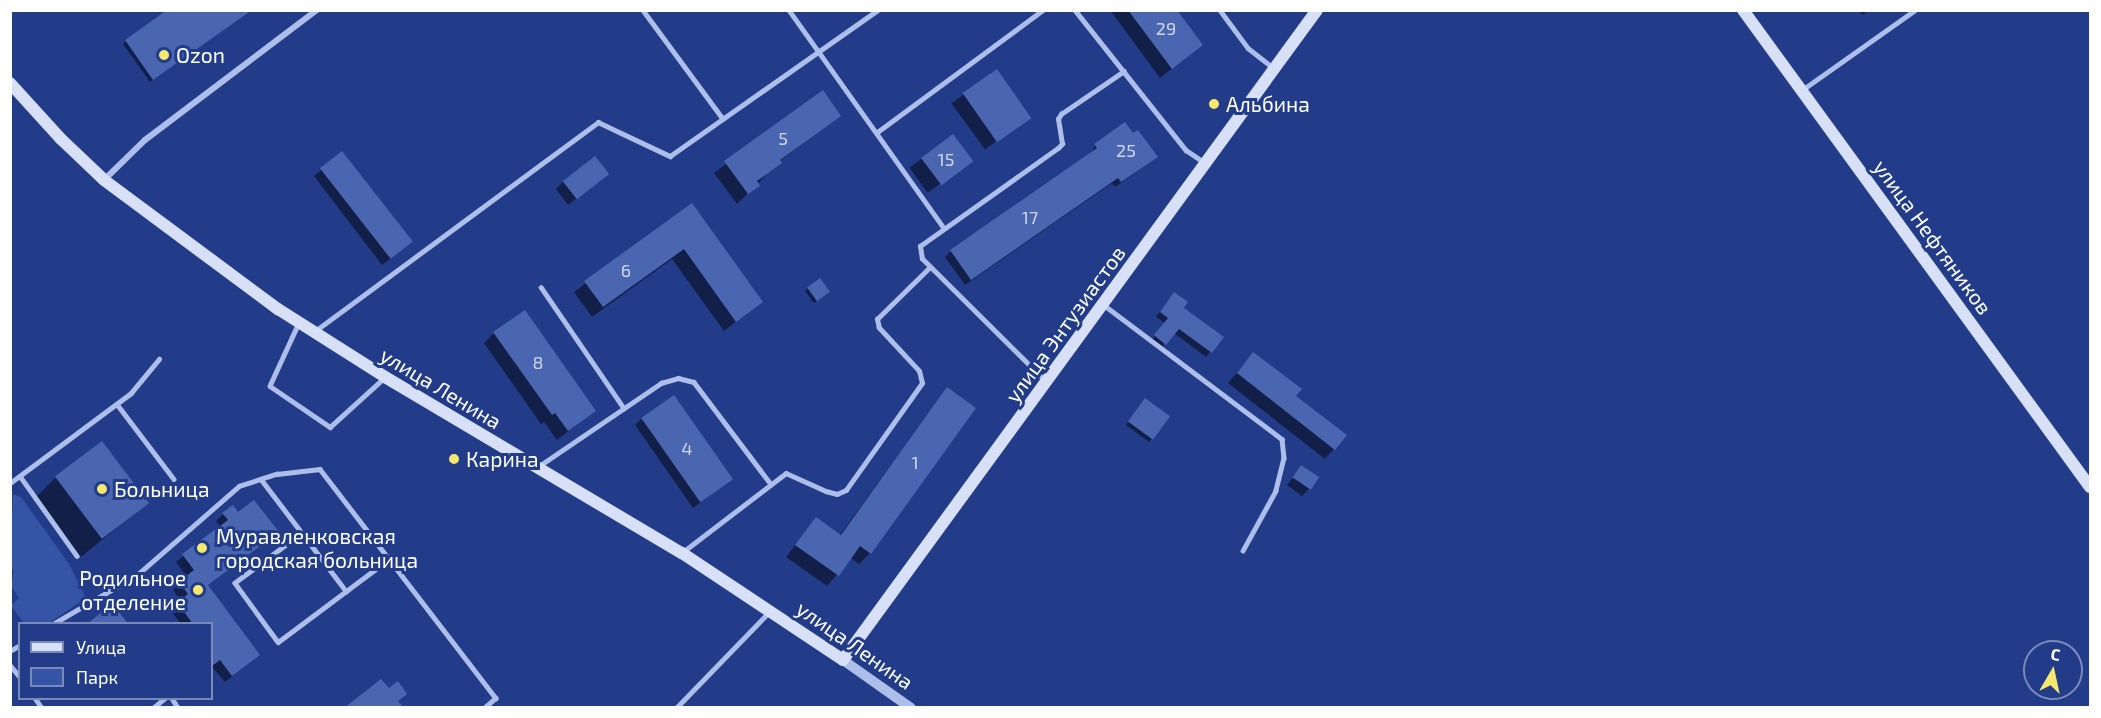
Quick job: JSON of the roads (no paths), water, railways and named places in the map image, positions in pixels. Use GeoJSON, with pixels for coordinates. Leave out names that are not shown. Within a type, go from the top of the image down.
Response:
{"type":"FeatureCollection","features":[{"type":"Feature","properties":{"kind":"main road","name":"улица Энтузиастов"},"geometry":{"type":"LineString","coordinates":[[843,660],[1317,10]]}},
{"type":"Feature","properties":{"kind":"main road","name":"улица Нефтяников"},"geometry":{"type":"LineString","coordinates":[[1743,10],[2091,487]]}},
{"type":"Feature","properties":{"kind":"main road","name":"улица Ленина"},"geometry":{"type":"LineString","coordinates":[[10,83],[61,140],[104,180],[299,323],[385,377],[682,553],[843,660]]}},
{"type":"Feature","properties":{"kind":"street"},"geometry":{"type":"LineString","coordinates":[[104,180],[145,140],[316,10]]}},
{"type":"Feature","properties":{"kind":"street","name":"улица Ленина"},"geometry":{"type":"LineString","coordinates":[[843,660],[911,708]]}},
{"type":"Feature","properties":{"kind":"lane"},"geometry":{"type":"LineString","coordinates":[[643,10],[723,119]]}},
{"type":"Feature","properties":{"kind":"lane"},"geometry":{"type":"LineString","coordinates":[[789,10],[943,227]]}},
{"type":"Feature","properties":{"kind":"lane"},"geometry":{"type":"LineString","coordinates":[[312,332],[598,122],[670,156],[878,10]]}},
{"type":"Feature","properties":{"kind":"lane"},"geometry":{"type":"LineString","coordinates":[[876,133],[1043,10]]}},
{"type":"Feature","properties":{"kind":"lane"},"geometry":{"type":"LineString","coordinates":[[1075,10],[1186,150],[1206,164]]}},
{"type":"Feature","properties":{"kind":"lane"},"geometry":{"type":"LineString","coordinates":[[1220,10],[1248,48],[1275,68]]}},
{"type":"Feature","properties":{"kind":"lane"},"geometry":{"type":"LineString","coordinates":[[1802,91],[1915,10]]}},
{"type":"Feature","properties":{"kind":"lane"},"geometry":{"type":"LineString","coordinates":[[1047,383],[922,259],[920,246],[943,227],[1058,148],[1062,144],[1058,119],[1061,114],[1124,71]]}},
{"type":"Feature","properties":{"kind":"lane"},"geometry":{"type":"LineString","coordinates":[[682,553],[786,472],[826,491],[837,494],[846,490],[903,413],[922,383],[919,371],[879,328],[877,319],[930,267]]}},
{"type":"Feature","properties":{"kind":"lane"},"geometry":{"type":"LineString","coordinates":[[541,287],[624,408]]}},
{"type":"Feature","properties":{"kind":"lane"},"geometry":{"type":"LineString","coordinates":[[1104,305],[1282,439],[1284,458],[1276,491],[1243,552]]}},
{"type":"Feature","properties":{"kind":"lane"},"geometry":{"type":"LineString","coordinates":[[299,323],[270,387],[330,427],[385,377]]}},
{"type":"Feature","properties":{"kind":"lane"},"geometry":{"type":"LineString","coordinates":[[10,483],[131,393],[159,359]]}},
{"type":"Feature","properties":{"kind":"lane"},"geometry":{"type":"LineString","coordinates":[[537,467],[661,383],[678,378],[694,382],[771,484]]}},
{"type":"Feature","properties":{"kind":"lane"},"geometry":{"type":"LineString","coordinates":[[117,404],[174,478]]}},
{"type":"Feature","properties":{"kind":"lane"},"geometry":{"type":"LineString","coordinates":[[56,622],[137,575],[239,486],[261,479],[320,469],[496,698],[485,708]]}},
{"type":"Feature","properties":{"kind":"lane"},"geometry":{"type":"LineString","coordinates":[[20,476],[77,555]]}},
{"type":"Feature","properties":{"kind":"lane"},"geometry":{"type":"LineString","coordinates":[[261,479],[346,591]]}},
{"type":"Feature","properties":{"kind":"lane"},"geometry":{"type":"LineString","coordinates":[[301,534],[235,583],[278,642],[389,559]]}},
{"type":"Feature","properties":{"kind":"lane"},"geometry":{"type":"LineString","coordinates":[[676,708],[771,610]]}},
{"type":"Feature","properties":{"kind":"place","name":"Ozon"},"geometry":{"type":"Point","coordinates":[164,55]}},
{"type":"Feature","properties":{"kind":"place","name":"Альбина"},"geometry":{"type":"Point","coordinates":[1214,104]}},
{"type":"Feature","properties":{"kind":"place","name":"Карина"},"geometry":{"type":"Point","coordinates":[454,459]}},
{"type":"Feature","properties":{"kind":"place","name":"Больница"},"geometry":{"type":"Point","coordinates":[102,489]}},
{"type":"Feature","properties":{"kind":"place","name":"Муравленковская городская больница"},"geometry":{"type":"Point","coordinates":[202,548]}},
{"type":"Feature","properties":{"kind":"place","name":"Родильное отделение"},"geometry":{"type":"Point","coordinates":[198,590]}}]}
